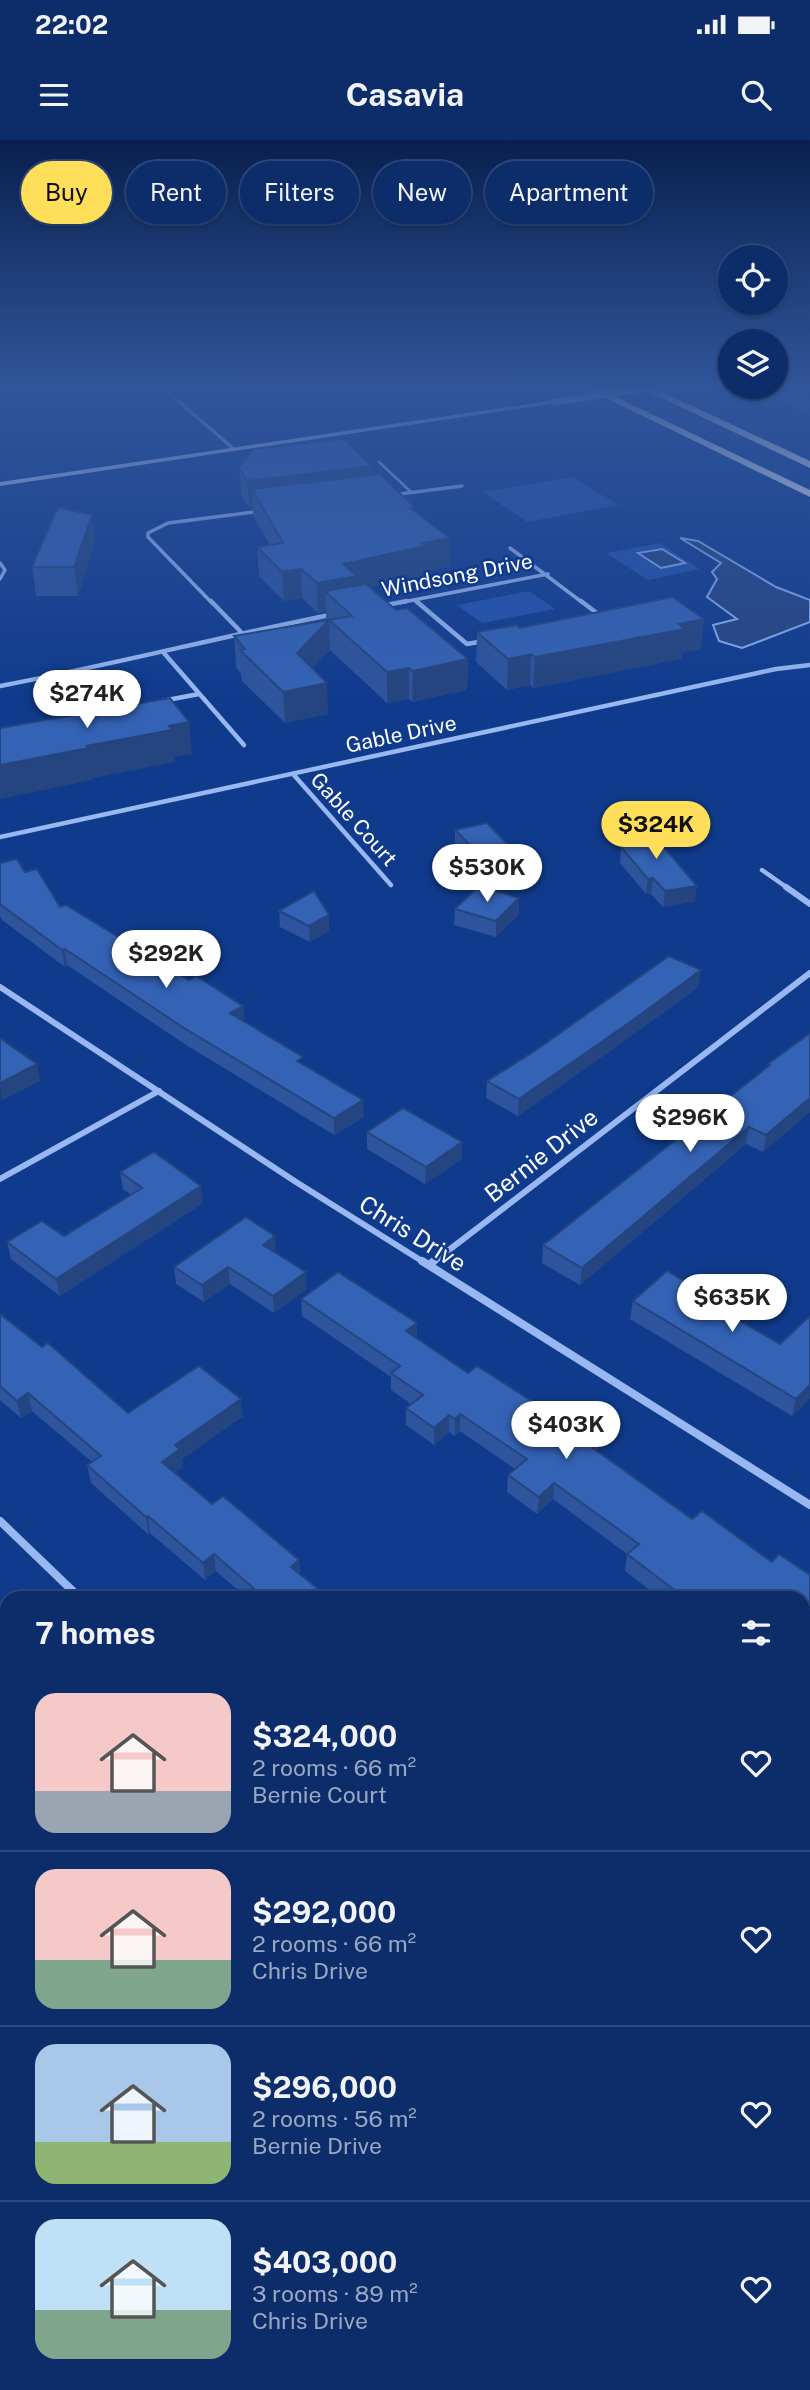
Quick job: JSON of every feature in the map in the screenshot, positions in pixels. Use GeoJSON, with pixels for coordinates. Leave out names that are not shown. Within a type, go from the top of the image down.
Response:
{"type":"FeatureCollection","features":[{"type":"Feature","properties":{"kind":"street"},"geometry":{"type":"LineString","coordinates":[[384,496],[440,488]]}},
{"type":"Feature","properties":{"kind":"street"},"geometry":{"type":"LineString","coordinates":[[241,632],[148,537],[148,533],[168,523],[275,509]]}},
{"type":"Feature","properties":{"kind":"street","name":"Windsong Drive"},"geometry":{"type":"LineString","coordinates":[[510,548],[548,574]]}},
{"type":"Feature","properties":{"kind":"street"},"geometry":{"type":"LineString","coordinates":[[0,563],[5,570],[0,579]]}},
{"type":"Feature","properties":{"kind":"street"},"geometry":{"type":"LineString","coordinates":[[548,574],[603,617],[590,620]]}},
{"type":"Feature","properties":{"kind":"street","name":"Windsong Drive"},"geometry":{"type":"LineString","coordinates":[[375,607],[548,574]]}},
{"type":"Feature","properties":{"kind":"street"},"geometry":{"type":"LineString","coordinates":[[415,600],[467,644],[486,640]]}},
{"type":"Feature","properties":{"kind":"street"},"geometry":{"type":"LineString","coordinates":[[0,686],[163,652],[241,632],[348,612]]}},
{"type":"Feature","properties":{"kind":"street"},"geometry":{"type":"LineString","coordinates":[[163,652],[244,745]]}},
{"type":"Feature","properties":{"kind":"street","name":"Gable Drive"},"geometry":{"type":"LineString","coordinates":[[0,837],[776,669],[810,666]]}},
{"type":"Feature","properties":{"kind":"street"},"geometry":{"type":"LineString","coordinates":[[159,702],[199,694]]}},
{"type":"Feature","properties":{"kind":"street","name":"Gable Court"},"geometry":{"type":"LineString","coordinates":[[293,774],[391,884]]}},
{"type":"Feature","properties":{"kind":"street"},"geometry":{"type":"LineString","coordinates":[[762,870],[810,904]]}},
{"type":"Feature","properties":{"kind":"street","name":"Bernie Drive"},"geometry":{"type":"LineString","coordinates":[[429,1265],[810,973]]}},
{"type":"Feature","properties":{"kind":"street","name":"Chris Drive"},"geometry":{"type":"LineString","coordinates":[[0,987],[296,1182],[810,1505]]}},
{"type":"Feature","properties":{"kind":"street"},"geometry":{"type":"LineString","coordinates":[[0,1178],[159,1091]]}},
{"type":"Feature","properties":{"kind":"street"},"geometry":{"type":"LineString","coordinates":[[0,1521],[73,1591]]}},
{"type":"Feature","properties":{"kind":"lane"},"geometry":{"type":"LineString","coordinates":[[407,488],[411,492]]}},
{"type":"Feature","properties":{"kind":"shaded area"},"geometry":{"type":"Polygon","coordinates":[[[507,488],[590,488],[619,505],[527,522],[483,492],[507,488]]]}},
{"type":"Feature","properties":{"kind":"shaded area"},"geometry":{"type":"Polygon","coordinates":[[[680,538],[698,541],[776,587],[810,600],[810,622],[742,648],[719,641],[713,625],[737,619],[707,597],[717,579],[712,572],[721,563],[680,538]]]}},
{"type":"Feature","properties":{"kind":"shaded area"},"geometry":{"type":"Polygon","coordinates":[[[660,543],[699,569],[648,580],[606,553],[660,543]]]}},
{"type":"Feature","properties":{"kind":"shaded area"},"geometry":{"type":"Polygon","coordinates":[[[662,549],[685,563],[661,568],[638,553],[662,549]]]}},
{"type":"Feature","properties":{"kind":"shaded area"},"geometry":{"type":"Polygon","coordinates":[[[529,591],[555,609],[482,623],[457,605],[529,591]]]}},
{"type":"Feature","properties":{"kind":"building"},"geometry":{"type":"Polygon","coordinates":[[[394,488],[414,507],[410,508],[450,538],[422,543],[426,546],[343,564],[357,576],[317,583],[301,569],[282,572],[257,547],[283,543],[252,489],[394,488]]]}},
{"type":"Feature","properties":{"kind":"building"},"geometry":{"type":"Polygon","coordinates":[[[58,507],[92,515],[74,567],[32,567],[58,507]]]}},
{"type":"Feature","properties":{"kind":"building"},"geometry":{"type":"Polygon","coordinates":[[[366,584],[396,610],[407,608],[468,659],[413,671],[409,668],[387,672],[329,620],[297,653],[327,683],[283,692],[240,650],[245,649],[234,636],[352,616],[325,591],[366,584]]]}},
{"type":"Feature","properties":{"kind":"building"},"geometry":{"type":"Polygon","coordinates":[[[672,597],[704,619],[679,624],[685,629],[535,657],[531,654],[508,659],[477,632],[517,625],[520,628],[672,597]]]}},
{"type":"Feature","properties":{"kind":"building"},"geometry":{"type":"Polygon","coordinates":[[[170,698],[189,722],[169,726],[172,730],[0,765],[0,728],[170,698]]]}},
{"type":"Feature","properties":{"kind":"building"},"geometry":{"type":"Polygon","coordinates":[[[487,823],[517,854],[486,862],[455,830],[487,823]]]}},
{"type":"Feature","properties":{"kind":"building"},"geometry":{"type":"Polygon","coordinates":[[[645,825],[697,886],[665,891],[653,878],[648,879],[621,847],[645,825]]]}},
{"type":"Feature","properties":{"kind":"building"},"geometry":{"type":"Polygon","coordinates":[[[17,859],[25,872],[37,869],[60,907],[66,905],[189,980],[196,976],[243,1006],[230,1013],[303,1057],[297,1061],[363,1100],[334,1118],[184,1028],[65,949],[62,950],[0,904],[0,863],[17,859]]]}},
{"type":"Feature","properties":{"kind":"building"},"geometry":{"type":"Polygon","coordinates":[[[479,886],[519,898],[496,921],[455,909],[479,886]]]}},
{"type":"Feature","properties":{"kind":"building"},"geometry":{"type":"Polygon","coordinates":[[[314,891],[329,915],[309,926],[279,911],[314,891]]]}},
{"type":"Feature","properties":{"kind":"building"},"geometry":{"type":"Polygon","coordinates":[[[669,956],[701,970],[519,1099],[487,1081],[536,1050],[669,956]]]}},
{"type":"Feature","properties":{"kind":"building"},"geometry":{"type":"Polygon","coordinates":[[[810,1033],[810,1098],[766,1135],[749,1127],[582,1268],[543,1245],[770,1065],[768,1064],[810,1033]]]}},
{"type":"Feature","properties":{"kind":"building"},"geometry":{"type":"Polygon","coordinates":[[[0,1038],[37,1064],[0,1083],[0,1038]]]}},
{"type":"Feature","properties":{"kind":"building"},"geometry":{"type":"Polygon","coordinates":[[[403,1108],[462,1142],[426,1167],[367,1132],[403,1108]]]}},
{"type":"Feature","properties":{"kind":"building"},"geometry":{"type":"Polygon","coordinates":[[[154,1152],[201,1186],[56,1279],[7,1242],[42,1221],[64,1236],[142,1188],[120,1172],[154,1152]]]}},
{"type":"Feature","properties":{"kind":"building"},"geometry":{"type":"Polygon","coordinates":[[[246,1217],[275,1236],[263,1245],[306,1272],[273,1296],[228,1267],[202,1285],[174,1267],[246,1217]]]}},
{"type":"Feature","properties":{"kind":"building"},"geometry":{"type":"Polygon","coordinates":[[[667,1271],[714,1298],[709,1303],[780,1344],[810,1316],[810,1385],[796,1399],[633,1301],[667,1271]]]}},
{"type":"Feature","properties":{"kind":"building"},"geometry":{"type":"Polygon","coordinates":[[[338,1272],[417,1323],[406,1331],[468,1373],[477,1366],[598,1443],[593,1448],[692,1519],[702,1511],[772,1562],[779,1554],[810,1575],[810,1591],[676,1591],[627,1554],[639,1544],[554,1483],[539,1497],[508,1475],[527,1459],[460,1414],[455,1419],[449,1415],[434,1428],[406,1408],[423,1395],[391,1373],[400,1366],[301,1299],[338,1272]]]}},
{"type":"Feature","properties":{"kind":"building"},"geometry":{"type":"Polygon","coordinates":[[[0,1314],[42,1347],[48,1343],[128,1413],[199,1366],[241,1399],[175,1445],[180,1449],[162,1462],[212,1504],[223,1496],[299,1560],[291,1567],[320,1591],[257,1591],[214,1554],[203,1563],[87,1465],[101,1456],[28,1393],[17,1401],[0,1386],[0,1314]]]}}]}
